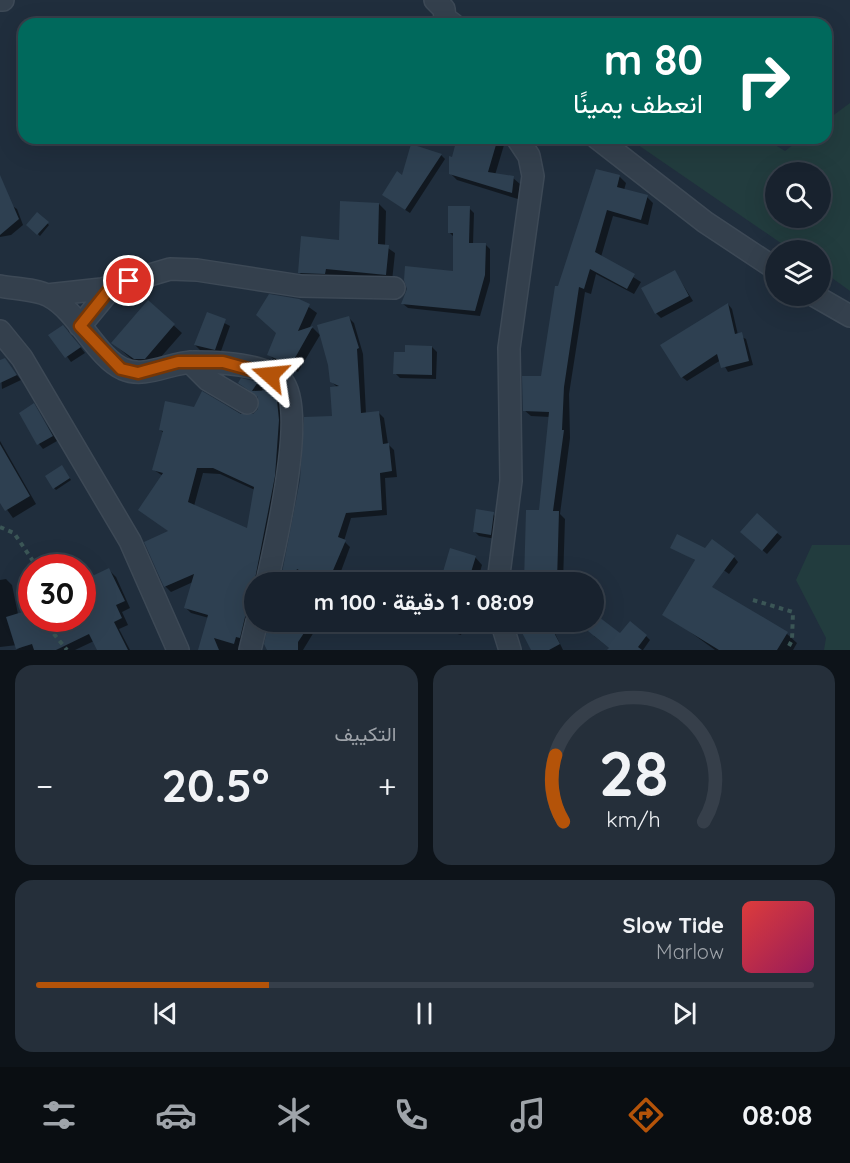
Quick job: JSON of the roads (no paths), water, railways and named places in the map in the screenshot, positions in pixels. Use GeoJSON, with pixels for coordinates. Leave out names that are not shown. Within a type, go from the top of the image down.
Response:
{"type":"FeatureCollection","features":[{"type":"Feature","properties":{"kind":"street"},"geometry":{"type":"LineString","coordinates":[[499,572],[511,481],[509,348],[533,176],[529,156],[521,144]]}},
{"type":"Feature","properties":{"kind":"street"},"geometry":{"type":"LineString","coordinates":[[605,144],[705,222],[765,261]]}},
{"type":"Feature","properties":{"kind":"street"},"geometry":{"type":"LineString","coordinates":[[0,286],[47,295],[112,286],[170,269],[197,270],[300,286],[394,288]]}},
{"type":"Feature","properties":{"kind":"street"},"geometry":{"type":"LineString","coordinates":[[80,326],[112,286]]}},
{"type":"Feature","properties":{"kind":"street"},"geometry":{"type":"LineString","coordinates":[[47,295],[60,303],[121,369],[138,373],[178,362],[223,362],[259,370],[281,381],[291,398],[288,488],[269,572]]}},
{"type":"Feature","properties":{"kind":"street"},"geometry":{"type":"LineString","coordinates":[[831,305],[850,316]]}},
{"type":"Feature","properties":{"kind":"street"},"geometry":{"type":"LineString","coordinates":[[0,332],[22,358],[130,541],[178,650]]}},
{"type":"Feature","properties":{"kind":"street"},"geometry":{"type":"LineString","coordinates":[[190,362],[208,380],[247,403]]}},
{"type":"Feature","properties":{"kind":"street"},"geometry":{"type":"LineString","coordinates":[[250,650],[254,632]]}},
{"type":"Feature","properties":{"kind":"street"},"geometry":{"type":"LineString","coordinates":[[504,632],[510,650]]}}]}
